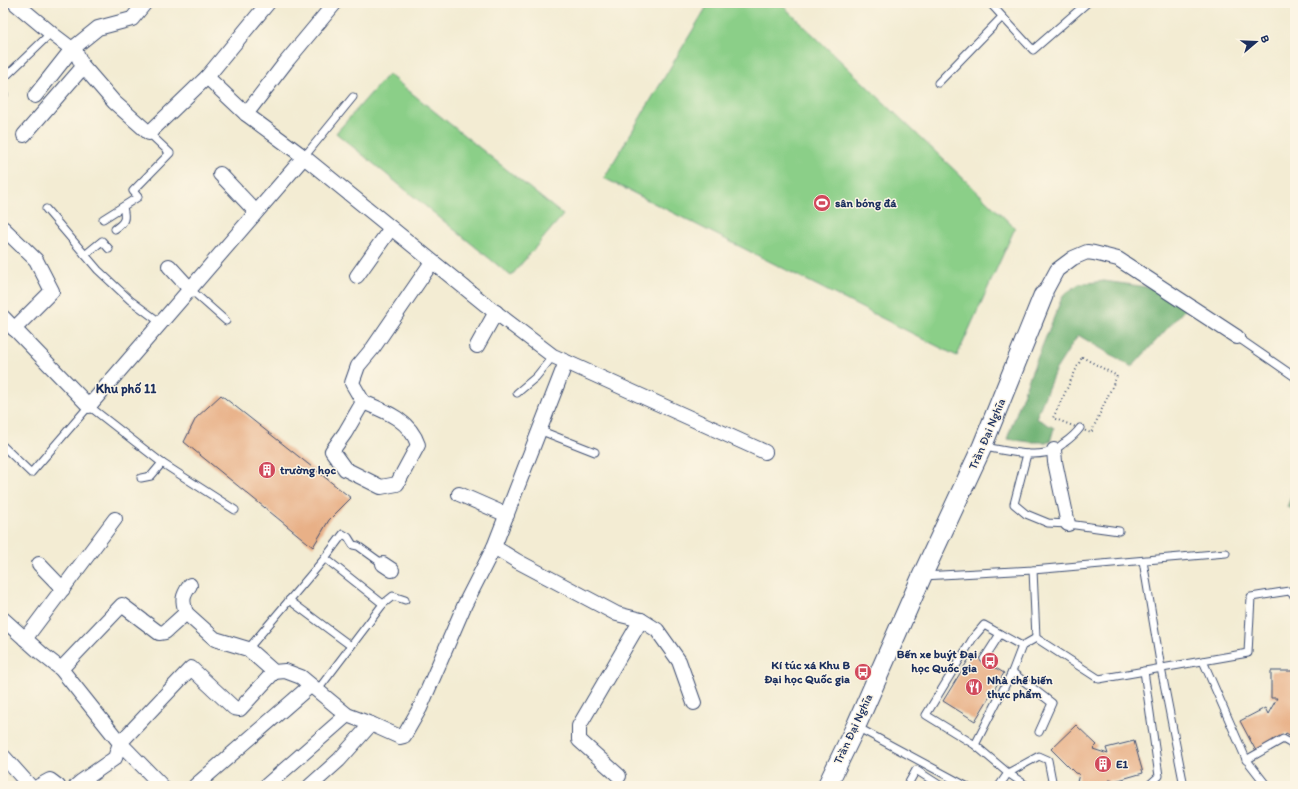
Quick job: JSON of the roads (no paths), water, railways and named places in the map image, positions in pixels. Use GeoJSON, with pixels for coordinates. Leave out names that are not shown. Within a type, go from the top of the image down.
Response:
{"type":"FeatureCollection","features":[{"type":"Feature","properties":{"kind":"street"},"geometry":{"type":"LineString","coordinates":[[16,3],[76,52],[83,67],[114,102],[149,132],[207,77],[268,3]]}},
{"type":"Feature","properties":{"kind":"street"},"geometry":{"type":"LineString","coordinates":[[35,96],[72,49],[98,28],[132,19],[145,3]]}},
{"type":"Feature","properties":{"kind":"street"},"geometry":{"type":"LineString","coordinates":[[246,114],[286,62],[335,3]]}},
{"type":"Feature","properties":{"kind":"street"},"geometry":{"type":"LineString","coordinates":[[24,135],[83,67]]}},
{"type":"Feature","properties":{"kind":"street"},"geometry":{"type":"LineString","coordinates":[[207,77],[246,114],[304,157],[432,262],[553,356],[765,452]]}},
{"type":"Feature","properties":{"kind":"street"},"geometry":{"type":"LineString","coordinates":[[3,317],[89,406],[304,157]]}},
{"type":"Feature","properties":{"kind":"street"},"geometry":{"type":"LineString","coordinates":[[220,174],[256,212]]}},
{"type":"Feature","properties":{"kind":"street"},"geometry":{"type":"LineString","coordinates":[[3,228],[36,260],[52,291],[14,329]]}},
{"type":"Feature","properties":{"kind":"street"},"geometry":{"type":"LineString","coordinates":[[357,276],[390,228]]}},
{"type":"Feature","properties":{"kind":"street","name":"Trần Đại Nghĩa"},"geometry":{"type":"LineString","coordinates":[[827,786],[856,726],[922,576],[982,447],[1044,296],[1057,270],[1073,258],[1087,252],[1094,252],[1118,260],[1237,336]]}},
{"type":"Feature","properties":{"kind":"street"},"geometry":{"type":"LineString","coordinates":[[362,402],[332,451],[345,469],[381,487],[397,484],[418,445],[416,439],[411,430],[393,416],[362,402],[352,383],[358,366],[373,348],[432,262]]}},
{"type":"Feature","properties":{"kind":"street"},"geometry":{"type":"LineString","coordinates":[[169,266],[190,289]]}},
{"type":"Feature","properties":{"kind":"street"},"geometry":{"type":"LineString","coordinates":[[477,346],[496,312]]}},
{"type":"Feature","properties":{"kind":"street"},"geometry":{"type":"LineString","coordinates":[[190,585],[184,595],[183,603],[186,613],[215,639],[248,649],[274,672],[285,672],[301,677],[347,715],[400,737],[404,736],[420,708],[465,604],[494,547],[566,362]]}},
{"type":"Feature","properties":{"kind":"street"},"geometry":{"type":"LineString","coordinates":[[1054,450],[1057,474],[1068,524]]}},
{"type":"Feature","properties":{"kind":"street"},"geometry":{"type":"LineString","coordinates":[[459,494],[506,515]]}},
{"type":"Feature","properties":{"kind":"street"},"geometry":{"type":"LineString","coordinates":[[25,639],[115,519]]}},
{"type":"Feature","properties":{"kind":"street"},"geometry":{"type":"LineString","coordinates":[[494,547],[517,561],[617,614],[640,620],[657,630],[679,662],[694,703]]}},
{"type":"Feature","properties":{"kind":"street"},"geometry":{"type":"LineString","coordinates":[[39,564],[63,589]]}},
{"type":"Feature","properties":{"kind":"street"},"geometry":{"type":"LineString","coordinates":[[61,669],[122,605],[159,633],[165,632],[186,613]]}},
{"type":"Feature","properties":{"kind":"street"},"geometry":{"type":"LineString","coordinates":[[3,619],[61,669],[120,743],[162,786]]}},
{"type":"Feature","properties":{"kind":"street"},"geometry":{"type":"LineString","coordinates":[[619,776],[579,740],[579,726],[640,620]]}},
{"type":"Feature","properties":{"kind":"street"},"geometry":{"type":"LineString","coordinates":[[76,786],[82,780],[115,758],[120,743],[190,668],[234,708],[240,709],[274,672]]}},
{"type":"Feature","properties":{"kind":"street"},"geometry":{"type":"LineString","coordinates":[[195,786],[314,689]]}},
{"type":"Feature","properties":{"kind":"street"},"geometry":{"type":"LineString","coordinates":[[266,786],[347,715]]}},
{"type":"Feature","properties":{"kind":"street"},"geometry":{"type":"LineString","coordinates":[[310,786],[339,760],[371,724]]}},
{"type":"Feature","properties":{"kind":"street"},"geometry":{"type":"LineString","coordinates":[[4,757],[30,786]]}},
{"type":"Feature","properties":{"kind":"street"},"geometry":{"type":"LineString","coordinates":[[40,786],[50,780],[58,786]]}},
{"type":"Feature","properties":{"kind":"lane"},"geometry":{"type":"LineString","coordinates":[[990,3],[1033,50],[1087,3]]}},
{"type":"Feature","properties":{"kind":"lane"},"geometry":{"type":"LineString","coordinates":[[938,83],[1002,17]]}},
{"type":"Feature","properties":{"kind":"lane"},"geometry":{"type":"LineString","coordinates":[[3,79],[51,33]]}},
{"type":"Feature","properties":{"kind":"lane"},"geometry":{"type":"LineString","coordinates":[[304,157],[353,97]]}},
{"type":"Feature","properties":{"kind":"lane"},"geometry":{"type":"LineString","coordinates":[[103,219],[138,197],[133,191],[170,153],[149,132]]}},
{"type":"Feature","properties":{"kind":"lane"},"geometry":{"type":"LineString","coordinates":[[115,229],[123,223],[125,217],[123,207]]}},
{"type":"Feature","properties":{"kind":"lane"},"geometry":{"type":"LineString","coordinates":[[46,210],[98,270],[130,300],[161,323]]}},
{"type":"Feature","properties":{"kind":"lane"},"geometry":{"type":"LineString","coordinates":[[86,255],[102,241],[109,249]]}},
{"type":"Feature","properties":{"kind":"lane"},"geometry":{"type":"LineString","coordinates":[[190,289],[226,321]]}},
{"type":"Feature","properties":{"kind":"lane"},"geometry":{"type":"LineString","coordinates":[[1237,336],[1295,377]]}},
{"type":"Feature","properties":{"kind":"lane"},"geometry":{"type":"LineString","coordinates":[[517,393],[536,377],[553,356]]}},
{"type":"Feature","properties":{"kind":"lane"},"geometry":{"type":"LineString","coordinates":[[3,446],[31,473],[89,406],[162,463],[235,510]]}},
{"type":"Feature","properties":{"kind":"lane"},"geometry":{"type":"LineString","coordinates":[[982,447],[1027,454],[1047,452],[1054,450],[1075,435],[1080,428]]}},
{"type":"Feature","properties":{"kind":"lane"},"geometry":{"type":"LineString","coordinates":[[540,430],[595,452]]}},
{"type":"Feature","properties":{"kind":"lane"},"geometry":{"type":"LineString","coordinates":[[1027,454],[1014,504],[1026,514],[1048,523],[1068,524],[1119,531]]}},
{"type":"Feature","properties":{"kind":"lane"},"geometry":{"type":"LineString","coordinates":[[141,478],[151,476],[162,463]]}},
{"type":"Feature","properties":{"kind":"lane"},"geometry":{"type":"LineString","coordinates":[[248,649],[343,534],[348,537],[353,545],[358,546],[387,567]]}},
{"type":"Feature","properties":{"kind":"lane"},"geometry":{"type":"LineString","coordinates":[[922,576],[1033,570],[1226,553]]}},
{"type":"Feature","properties":{"kind":"lane"},"geometry":{"type":"LineString","coordinates":[[324,558],[383,604]]}},
{"type":"Feature","properties":{"kind":"lane"},"geometry":{"type":"LineString","coordinates":[[1143,561],[1184,786]]}},
{"type":"Feature","properties":{"kind":"lane"},"geometry":{"type":"LineString","coordinates":[[1033,570],[1036,638]]}},
{"type":"Feature","properties":{"kind":"lane"},"geometry":{"type":"LineString","coordinates":[[1036,638],[1099,679],[1248,653],[1251,597],[1289,591],[1295,596]]}},
{"type":"Feature","properties":{"kind":"lane"},"geometry":{"type":"LineString","coordinates":[[314,689],[351,646],[383,604],[393,596],[404,600]]}},
{"type":"Feature","properties":{"kind":"lane"},"geometry":{"type":"LineString","coordinates":[[289,600],[351,646]]}},
{"type":"Feature","properties":{"kind":"lane"},"geometry":{"type":"LineString","coordinates":[[1022,646],[984,625],[973,638],[926,715],[975,745],[1008,773],[1027,786]]}},
{"type":"Feature","properties":{"kind":"lane"},"geometry":{"type":"LineString","coordinates":[[984,659],[1000,634]]}},
{"type":"Feature","properties":{"kind":"lane"},"geometry":{"type":"LineString","coordinates":[[975,745],[1012,672],[1022,646],[1036,638]]}},
{"type":"Feature","properties":{"kind":"lane"},"geometry":{"type":"LineString","coordinates":[[1203,661],[1246,760],[1267,786]]}},
{"type":"Feature","properties":{"kind":"lane"},"geometry":{"type":"LineString","coordinates":[[1144,671],[1159,776],[1148,786]]}},
{"type":"Feature","properties":{"kind":"lane"},"geometry":{"type":"LineString","coordinates":[[1012,672],[1052,703],[1039,732]]}},
{"type":"Feature","properties":{"kind":"lane"},"geometry":{"type":"LineString","coordinates":[[856,726],[966,786]]}},
{"type":"Feature","properties":{"kind":"lane"},"geometry":{"type":"LineString","coordinates":[[1246,760],[1284,739],[1295,746]]}},
{"type":"Feature","properties":{"kind":"lane"},"geometry":{"type":"LineString","coordinates":[[999,786],[1008,773],[1039,756],[1048,760],[1053,786]]}},
{"type":"Feature","properties":{"kind":"lane"},"geometry":{"type":"LineString","coordinates":[[907,786],[916,770],[940,786]]}},
{"type":"Feature","properties":{"kind":"place","name":"sân bóng đá"},"geometry":{"type":"Point","coordinates":[822,203]}},
{"type":"Feature","properties":{"kind":"place","name":"trường học"},"geometry":{"type":"Point","coordinates":[267,470]}},
{"type":"Feature","properties":{"kind":"place","name":"Bến xe buýt Đại học Quốc gia"},"geometry":{"type":"Point","coordinates":[990,661]}},
{"type":"Feature","properties":{"kind":"place","name":"Kí túc xá Khu B Đại học Quốc gia"},"geometry":{"type":"Point","coordinates":[863,672]}},
{"type":"Feature","properties":{"kind":"place","name":"Nhà chế biến thực phẩm"},"geometry":{"type":"Point","coordinates":[974,687]}},
{"type":"Feature","properties":{"kind":"place","name":"E1"},"geometry":{"type":"Point","coordinates":[1103,764]}},
{"type":"Feature","properties":{"kind":"district","name":"Khu phố 11"},"geometry":{"type":"Point","coordinates":[126,388]}}]}
